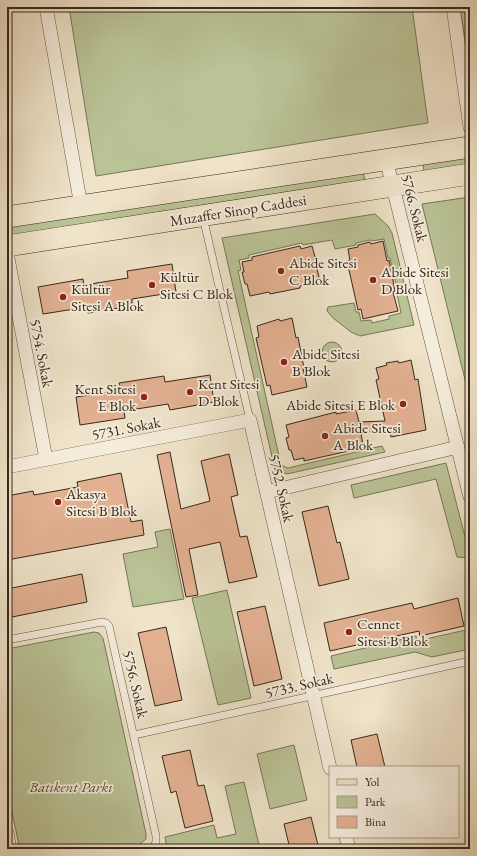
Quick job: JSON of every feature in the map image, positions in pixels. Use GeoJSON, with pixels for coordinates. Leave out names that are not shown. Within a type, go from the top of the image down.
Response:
{"type":"FeatureCollection","features":[{"type":"Feature","properties":{"kind":"main road","name":"Muzaffer Sinop Caddesi"},"geometry":{"type":"LineString","coordinates":[[7,217],[470,147]]}},
{"type":"Feature","properties":{"kind":"main road","name":"Muzaffer Sinop Caddesi"},"geometry":{"type":"LineString","coordinates":[[7,246],[470,174]]}},
{"type":"Feature","properties":{"kind":"street"},"geometry":{"type":"LineString","coordinates":[[46,7],[81,206]]}},
{"type":"Feature","properties":{"kind":"street"},"geometry":{"type":"LineString","coordinates":[[452,7],[470,127]]}},
{"type":"Feature","properties":{"kind":"street","name":"5766. Sokak"},"geometry":{"type":"LineString","coordinates":[[386,159],[470,497]]}},
{"type":"Feature","properties":{"kind":"street","name":"5754. Sokak"},"geometry":{"type":"LineString","coordinates":[[7,253],[46,459]]}},
{"type":"Feature","properties":{"kind":"street","name":"5731. Sokak"},"geometry":{"type":"LineString","coordinates":[[7,466],[250,420]]}},
{"type":"Feature","properties":{"kind":"street","name":"5752. Sokak"},"geometry":{"type":"LineString","coordinates":[[250,420],[330,766]]}},
{"type":"Feature","properties":{"kind":"street"},"geometry":{"type":"LineString","coordinates":[[267,492],[458,447]]}},
{"type":"Feature","properties":{"kind":"street"},"geometry":{"type":"LineString","coordinates":[[7,833],[10,849]]}},
{"type":"Feature","properties":{"kind":"street"},"geometry":{"type":"LineString","coordinates":[[346,838],[349,849]]}},
{"type":"Feature","properties":{"kind":"lane","name":"5752. Sokak"},"geometry":{"type":"LineString","coordinates":[[203,215],[250,420]]}},
{"type":"Feature","properties":{"kind":"lane","name":"5756. Sokak"},"geometry":{"type":"LineString","coordinates":[[7,640],[102,622],[109,626],[156,840],[155,846],[151,849]]}},
{"type":"Feature","properties":{"kind":"lane","name":"5733. Sokak"},"geometry":{"type":"LineString","coordinates":[[134,735],[470,660]]}},
{"type":"Feature","properties":{"kind":"green space"},"geometry":{"type":"Polygon","coordinates":[[[69,7],[412,7],[428,123],[96,176],[69,7]]]}},
{"type":"Feature","properties":{"kind":"green space"},"geometry":{"type":"Polygon","coordinates":[[[460,7],[470,7],[470,72],[460,7]]]}},
{"type":"Feature","properties":{"kind":"green space"},"geometry":{"type":"Polygon","coordinates":[[[470,155],[470,164],[424,172],[423,163],[470,155]]]}},
{"type":"Feature","properties":{"kind":"green space"},"geometry":{"type":"Polygon","coordinates":[[[363,172],[365,180],[7,236],[7,227],[363,172]]]}},
{"type":"Feature","properties":{"kind":"green space"},"geometry":{"type":"Polygon","coordinates":[[[470,197],[470,400],[422,204],[470,197]]]}},
{"type":"Feature","properties":{"kind":"green space"},"geometry":{"type":"Polygon","coordinates":[[[375,214],[388,226],[392,233],[414,325],[360,336],[351,332],[333,318],[327,311],[328,307],[354,303],[356,312],[359,312],[361,321],[371,320],[372,323],[389,319],[389,316],[401,313],[390,258],[388,258],[384,239],[370,240],[356,243],[356,245],[335,249],[332,240],[303,245],[302,243],[249,255],[249,258],[239,260],[241,270],[238,271],[281,465],[288,468],[382,446],[385,452],[287,474],[275,470],[222,238],[375,214]]]}},
{"type":"Feature","properties":{"kind":"green space"},"geometry":{"type":"Polygon","coordinates":[[[332,342],[339,345],[342,352],[339,359],[332,362],[325,359],[322,352],[325,345],[332,342]]]}},
{"type":"Feature","properties":{"kind":"green space"},"geometry":{"type":"Polygon","coordinates":[[[446,463],[470,558],[457,557],[436,479],[354,498],[351,485],[446,463]]]}},
{"type":"Feature","properties":{"kind":"green space"},"geometry":{"type":"Polygon","coordinates":[[[170,529],[184,599],[133,607],[123,554],[158,547],[155,532],[170,529]]]}},
{"type":"Feature","properties":{"kind":"green space"},"geometry":{"type":"Polygon","coordinates":[[[227,590],[251,698],[218,705],[192,598],[227,590]]]}},
{"type":"Feature","properties":{"kind":"green space"},"geometry":{"type":"Polygon","coordinates":[[[470,629],[470,649],[432,657],[415,652],[334,669],[331,656],[416,636],[417,641],[470,629]]]}},
{"type":"Feature","properties":{"kind":"green space","name":"Batıkent Parkı"},"geometry":{"type":"Polygon","coordinates":[[[94,632],[99,633],[103,638],[146,839],[140,844],[119,849],[20,849],[7,790],[7,649],[94,632]]]}},
{"type":"Feature","properties":{"kind":"green space"},"geometry":{"type":"Polygon","coordinates":[[[294,745],[307,800],[270,809],[257,754],[294,745]]]}},
{"type":"Feature","properties":{"kind":"green space"},"geometry":{"type":"Polygon","coordinates":[[[244,782],[260,849],[167,849],[165,837],[214,825],[217,838],[236,834],[225,786],[244,782]]]}},
{"type":"Feature","properties":{"kind":"building","name":"Abide Sitesi D Blok"},"geometry":{"type":"Polygon","coordinates":[[[383,241],[387,261],[389,260],[395,291],[393,292],[398,311],[363,319],[361,309],[358,310],[347,261],[350,261],[348,249],[370,242],[371,244],[383,241]]]}},
{"type":"Feature","properties":{"kind":"building","name":"Abide Sitesi C Blok"},"geometry":{"type":"Polygon","coordinates":[[[300,246],[301,249],[312,246],[319,268],[317,269],[320,281],[300,286],[300,288],[250,296],[242,272],[244,272],[242,262],[252,260],[252,257],[300,246]]]}},
{"type":"Feature","properties":{"kind":"building"},"geometry":{"type":"Polygon","coordinates":[[[172,264],[176,292],[132,299],[132,306],[88,313],[87,307],[43,314],[38,287],[83,279],[84,285],[128,278],[127,271],[172,264]]]}},
{"type":"Feature","properties":{"kind":"building","name":"Abide Sitesi B Blok"},"geometry":{"type":"Polygon","coordinates":[[[292,318],[296,338],[298,337],[307,387],[272,395],[270,385],[267,386],[256,338],[259,337],[257,326],[279,319],[280,321],[292,318]]]}},
{"type":"Feature","properties":{"kind":"building"},"geometry":{"type":"Polygon","coordinates":[[[411,360],[415,380],[418,379],[426,430],[391,437],[389,428],[363,433],[361,434],[363,445],[352,447],[353,450],[304,461],[304,458],[294,460],[291,450],[289,450],[286,438],[289,437],[286,425],[336,412],[336,414],[356,410],[359,422],[385,421],[376,380],[379,379],[376,368],[387,365],[386,363],[398,361],[399,363],[411,360]]]}},
{"type":"Feature","properties":{"kind":"building"},"geometry":{"type":"Polygon","coordinates":[[[210,375],[214,402],[170,410],[168,404],[124,411],[125,418],[80,425],[76,397],[121,390],[119,383],[164,376],[165,382],[210,375]]]}},
{"type":"Feature","properties":{"kind":"building"},"geometry":{"type":"Polygon","coordinates":[[[170,452],[181,509],[210,501],[201,461],[229,454],[238,495],[231,497],[240,537],[247,536],[257,577],[229,583],[220,542],[189,549],[198,595],[186,597],[157,455],[170,452]]]}},
{"type":"Feature","properties":{"kind":"building"},"geometry":{"type":"Polygon","coordinates":[[[121,473],[131,522],[142,520],[144,535],[7,560],[7,496],[33,491],[34,495],[78,487],[77,482],[121,473]]]}},
{"type":"Feature","properties":{"kind":"building"},"geometry":{"type":"Polygon","coordinates":[[[328,506],[337,543],[340,542],[349,579],[319,586],[302,512],[328,506]]]}},
{"type":"Feature","properties":{"kind":"building"},"geometry":{"type":"Polygon","coordinates":[[[82,574],[87,602],[12,617],[7,589],[82,574]]]}},
{"type":"Feature","properties":{"kind":"building"},"geometry":{"type":"Polygon","coordinates":[[[458,598],[464,626],[420,636],[419,631],[330,651],[324,623],[412,603],[414,609],[458,598]]]}},
{"type":"Feature","properties":{"kind":"building"},"geometry":{"type":"Polygon","coordinates":[[[265,606],[282,679],[254,686],[237,612],[265,606]]]}},
{"type":"Feature","properties":{"kind":"building"},"geometry":{"type":"Polygon","coordinates":[[[166,627],[182,700],[155,706],[138,633],[166,627]]]}},
{"type":"Feature","properties":{"kind":"building"},"geometry":{"type":"Polygon","coordinates":[[[377,734],[385,766],[357,766],[351,740],[377,734]]]}},
{"type":"Feature","properties":{"kind":"building"},"geometry":{"type":"Polygon","coordinates":[[[190,750],[198,786],[204,785],[213,821],[185,828],[176,791],[171,793],[162,756],[190,750]]]}},
{"type":"Feature","properties":{"kind":"building"},"geometry":{"type":"Polygon","coordinates":[[[311,817],[319,849],[290,849],[284,824],[311,817]]]}},
{"type":"Feature","properties":{"kind":"place","name":"Abide Sitesi C Blok"},"geometry":{"type":"Point","coordinates":[281,271]}},
{"type":"Feature","properties":{"kind":"place","name":"Abide Sitesi D Blok"},"geometry":{"type":"Point","coordinates":[373,280]}},
{"type":"Feature","properties":{"kind":"place","name":"Kültür Sitesi C Blok"},"geometry":{"type":"Point","coordinates":[152,285]}},
{"type":"Feature","properties":{"kind":"place","name":"Kültür Sitesi A Blok"},"geometry":{"type":"Point","coordinates":[63,297]}},
{"type":"Feature","properties":{"kind":"place","name":"Abide Sitesi B Blok"},"geometry":{"type":"Point","coordinates":[284,362]}},
{"type":"Feature","properties":{"kind":"place","name":"Kent Sitesi D Blok"},"geometry":{"type":"Point","coordinates":[190,392]}},
{"type":"Feature","properties":{"kind":"place","name":"Kent Sitesi E Blok"},"geometry":{"type":"Point","coordinates":[144,397]}},
{"type":"Feature","properties":{"kind":"place","name":"Abide Sitesi E Blok"},"geometry":{"type":"Point","coordinates":[403,404]}},
{"type":"Feature","properties":{"kind":"place","name":"Abide Sitesi A Blok"},"geometry":{"type":"Point","coordinates":[325,436]}},
{"type":"Feature","properties":{"kind":"place","name":"Akasya Sitesi B Blok"},"geometry":{"type":"Point","coordinates":[58,502]}},
{"type":"Feature","properties":{"kind":"place","name":"Cennet Sitesi B Blok"},"geometry":{"type":"Point","coordinates":[349,632]}}]}
